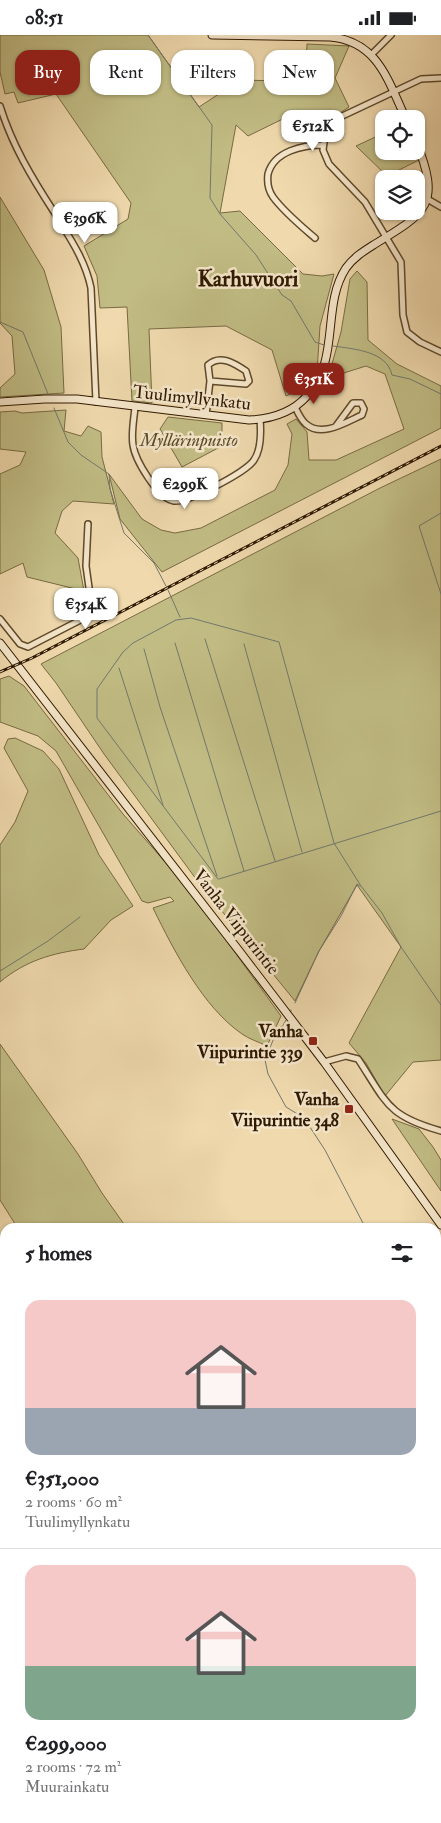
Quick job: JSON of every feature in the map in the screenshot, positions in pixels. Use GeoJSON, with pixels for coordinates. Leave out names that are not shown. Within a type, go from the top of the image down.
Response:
{"type":"FeatureCollection","features":[{"type":"Feature","properties":{"kind":"street"},"geometry":{"type":"LineString","coordinates":[[212,35],[345,38],[372,54],[379,64],[402,110]]}},
{"type":"Feature","properties":{"kind":"street"},"geometry":{"type":"LineString","coordinates":[[372,54],[392,35]]}},
{"type":"Feature","properties":{"kind":"street"},"geometry":{"type":"LineString","coordinates":[[441,78],[421,79],[336,119],[325,135],[323,145],[329,164],[365,202],[401,262],[403,315],[406,331],[420,342],[441,352]]}},
{"type":"Feature","properties":{"kind":"street"},"geometry":{"type":"LineString","coordinates":[[0,106],[8,132],[21,159],[77,251],[88,273],[91,288],[96,402]]}},
{"type":"Feature","properties":{"kind":"street"},"geometry":{"type":"LineString","coordinates":[[315,238],[272,196],[268,178],[270,168],[275,161],[291,150],[310,145],[323,145]]}},
{"type":"Feature","properties":{"kind":"street"},"geometry":{"type":"LineString","coordinates":[[424,160],[430,174],[429,200],[441,207]]}},
{"type":"Feature","properties":{"kind":"street","name":"Tuulimyllynkatu"},"geometry":{"type":"LineString","coordinates":[[0,402],[45,399],[96,402],[206,415],[260,419],[276,416],[295,407],[316,385],[322,374],[326,362],[337,292],[346,268],[356,256],[415,218],[429,200]]}},
{"type":"Feature","properties":{"kind":"street"},"geometry":{"type":"LineString","coordinates":[[206,415],[210,381],[208,365],[217,359],[225,360],[246,371],[249,381],[246,384],[240,385],[210,381]]}},
{"type":"Feature","properties":{"kind":"street"},"geometry":{"type":"LineString","coordinates":[[295,407],[305,423],[312,428],[322,430],[336,426],[362,415],[364,409],[361,403],[349,405],[336,426]]}},
{"type":"Feature","properties":{"kind":"street"},"geometry":{"type":"LineString","coordinates":[[135,407],[132,443],[135,455],[160,494],[173,501],[188,499],[244,470],[254,462],[258,453],[260,419]]}},
{"type":"Feature","properties":{"kind":"street"},"geometry":{"type":"LineString","coordinates":[[0,619],[20,644],[28,647],[90,615],[92,609],[86,566],[88,524]]}},
{"type":"Feature","properties":{"kind":"street","name":"Vanha Viipurintie"},"geometry":{"type":"LineString","coordinates":[[0,643],[324,1062],[440,1223]]}},
{"type":"Feature","properties":{"kind":"street"},"geometry":{"type":"LineString","coordinates":[[324,1062],[346,1056],[358,1059],[382,1099],[393,1111],[407,1120],[441,1131]]}},
{"type":"Feature","properties":{"kind":"green space"},"geometry":{"type":"Polygon","coordinates":[[[0,35],[148,35],[159,50],[90,50],[90,95],[161,95],[161,53],[171,67],[171,95],[190,95],[199,107],[217,95],[254,95],[254,80],[264,81],[264,95],[334,95],[334,50],[307,50],[307,44],[349,46],[335,78],[349,107],[329,120],[323,113],[295,113],[248,136],[236,125],[220,213],[240,211],[303,274],[322,276],[334,274],[320,326],[317,372],[307,387],[286,396],[272,350],[226,326],[149,329],[152,403],[132,401],[127,307],[100,308],[97,276],[84,246],[128,219],[131,203],[57,95],[80,95],[80,50],[15,50],[15,95],[14,92],[5,94],[0,72],[0,35]]]}},
{"type":"Feature","properties":{"kind":"green space"},"geometry":{"type":"Polygon","coordinates":[[[15,95],[52,95],[18,103],[15,95]]]}},
{"type":"Feature","properties":{"kind":"green space"},"geometry":{"type":"Polygon","coordinates":[[[375,137],[375,160],[419,160],[399,170],[381,170],[356,146],[375,137]]]}},
{"type":"Feature","properties":{"kind":"green space"},"geometry":{"type":"Polygon","coordinates":[[[0,197],[44,270],[61,327],[64,393],[0,397],[0,388],[15,374],[12,336],[0,323],[0,197]]]}},
{"type":"Feature","properties":{"kind":"green space"},"geometry":{"type":"Polygon","coordinates":[[[357,271],[367,282],[368,340],[397,364],[441,386],[441,428],[162,572],[120,519],[109,474],[142,519],[161,530],[175,533],[201,528],[275,490],[288,465],[292,434],[287,424],[296,419],[307,432],[309,460],[336,460],[404,429],[385,374],[366,366],[328,378],[341,332],[350,279],[357,271]]]}},
{"type":"Feature","properties":{"kind":"green space"},"geometry":{"type":"Polygon","coordinates":[[[66,410],[64,431],[81,436],[88,426],[101,432],[102,457],[114,504],[73,501],[62,511],[55,533],[78,558],[84,591],[27,577],[23,563],[0,574],[0,474],[20,465],[26,452],[0,449],[0,412],[15,411],[22,413],[66,410]]]}},
{"type":"Feature","properties":{"kind":"green space","name":"Myllärinpuisto"},"geometry":{"type":"Polygon","coordinates":[[[168,417],[222,423],[222,446],[182,467],[160,429],[168,417]]]}},
{"type":"Feature","properties":{"kind":"green space"},"geometry":{"type":"Polygon","coordinates":[[[441,459],[441,1060],[413,1062],[385,1096],[366,1063],[349,1043],[401,947],[357,885],[319,951],[295,1001],[199,883],[104,754],[41,664],[380,488],[441,459]]]}},
{"type":"Feature","properties":{"kind":"green space"},"geometry":{"type":"Polygon","coordinates":[[[9,676],[24,686],[123,814],[166,863],[210,918],[281,1016],[267,1046],[245,1036],[228,1023],[202,994],[180,960],[153,908],[174,901],[170,897],[148,903],[142,901],[56,751],[38,736],[0,722],[0,679],[9,676]]]}},
{"type":"Feature","properties":{"kind":"green space"},"geometry":{"type":"Polygon","coordinates":[[[15,738],[43,751],[59,769],[99,855],[133,906],[111,920],[84,949],[39,959],[29,963],[0,982],[0,845],[15,822],[28,791],[4,748],[8,739],[15,738]]]}},
{"type":"Feature","properties":{"kind":"green space"},"geometry":{"type":"Polygon","coordinates":[[[0,1044],[78,1154],[123,1223],[14,1223],[0,1200],[0,1044]]]}},
{"type":"Feature","properties":{"kind":"green space"},"geometry":{"type":"Polygon","coordinates":[[[392,1119],[419,1129],[433,1147],[441,1160],[441,1191],[392,1119]]]}},
{"type":"Feature","properties":{"kind":"waterway"},"geometry":{"type":"LineString","coordinates":[[148,35],[212,125],[210,198],[220,214],[256,255],[282,295],[291,301],[315,342],[324,345]]}},
{"type":"Feature","properties":{"kind":"waterway"},"geometry":{"type":"LineString","coordinates":[[0,322],[23,332],[48,394]]}},
{"type":"Feature","properties":{"kind":"waterway"},"geometry":{"type":"LineString","coordinates":[[333,346],[360,350],[377,356],[389,367],[392,375],[410,379],[441,394]]}},
{"type":"Feature","properties":{"kind":"waterway"},"geometry":{"type":"LineString","coordinates":[[54,408],[68,442],[81,455],[109,474],[110,489],[124,533],[154,563],[166,586]]}},
{"type":"Feature","properties":{"kind":"waterway"},"geometry":{"type":"LineString","coordinates":[[441,513],[419,526],[441,594]]}},
{"type":"Feature","properties":{"kind":"waterway"},"geometry":{"type":"LineString","coordinates":[[168,590],[180,617]]}},
{"type":"Feature","properties":{"kind":"waterway"},"geometry":{"type":"LineString","coordinates":[[218,879],[97,718],[97,689],[123,652],[133,643],[176,620],[191,618],[279,642],[334,843],[441,1005]]}},
{"type":"Feature","properties":{"kind":"waterway"},"geometry":{"type":"LineString","coordinates":[[205,639],[275,861]]}},
{"type":"Feature","properties":{"kind":"waterway"},"geometry":{"type":"LineString","coordinates":[[175,643],[244,871]]}},
{"type":"Feature","properties":{"kind":"waterway"},"geometry":{"type":"LineString","coordinates":[[244,644],[302,852]]}},
{"type":"Feature","properties":{"kind":"waterway"},"geometry":{"type":"LineString","coordinates":[[144,649],[160,707],[217,876]]}},
{"type":"Feature","properties":{"kind":"waterway"},"geometry":{"type":"LineString","coordinates":[[119,668],[163,805]]}},
{"type":"Feature","properties":{"kind":"waterway"},"geometry":{"type":"LineString","coordinates":[[219,879],[441,811]]}},
{"type":"Feature","properties":{"kind":"waterway"},"geometry":{"type":"LineString","coordinates":[[295,1003],[319,951],[341,916],[357,884],[360,886]]}},
{"type":"Feature","properties":{"kind":"waterway"},"geometry":{"type":"LineString","coordinates":[[0,971],[48,941],[80,917]]}},
{"type":"Feature","properties":{"kind":"waterway"},"geometry":{"type":"LineString","coordinates":[[286,1020],[276,1033],[265,1060],[268,1074],[286,1107],[304,1118],[325,1150],[363,1223]]}},
{"type":"Feature","properties":{"kind":"railway"},"geometry":{"type":"LineString","coordinates":[[0,672],[32,658],[441,446]]}},
{"type":"Feature","properties":{"kind":"place","name":"Vanha Viipurintie 339"},"geometry":{"type":"Point","coordinates":[313,1041]}},
{"type":"Feature","properties":{"kind":"place","name":"Vanha Viipurintie 348"},"geometry":{"type":"Point","coordinates":[349,1109]}},
{"type":"Feature","properties":{"kind":"district","name":"Karhuvuori"},"geometry":{"type":"Point","coordinates":[248,279]}}]}
